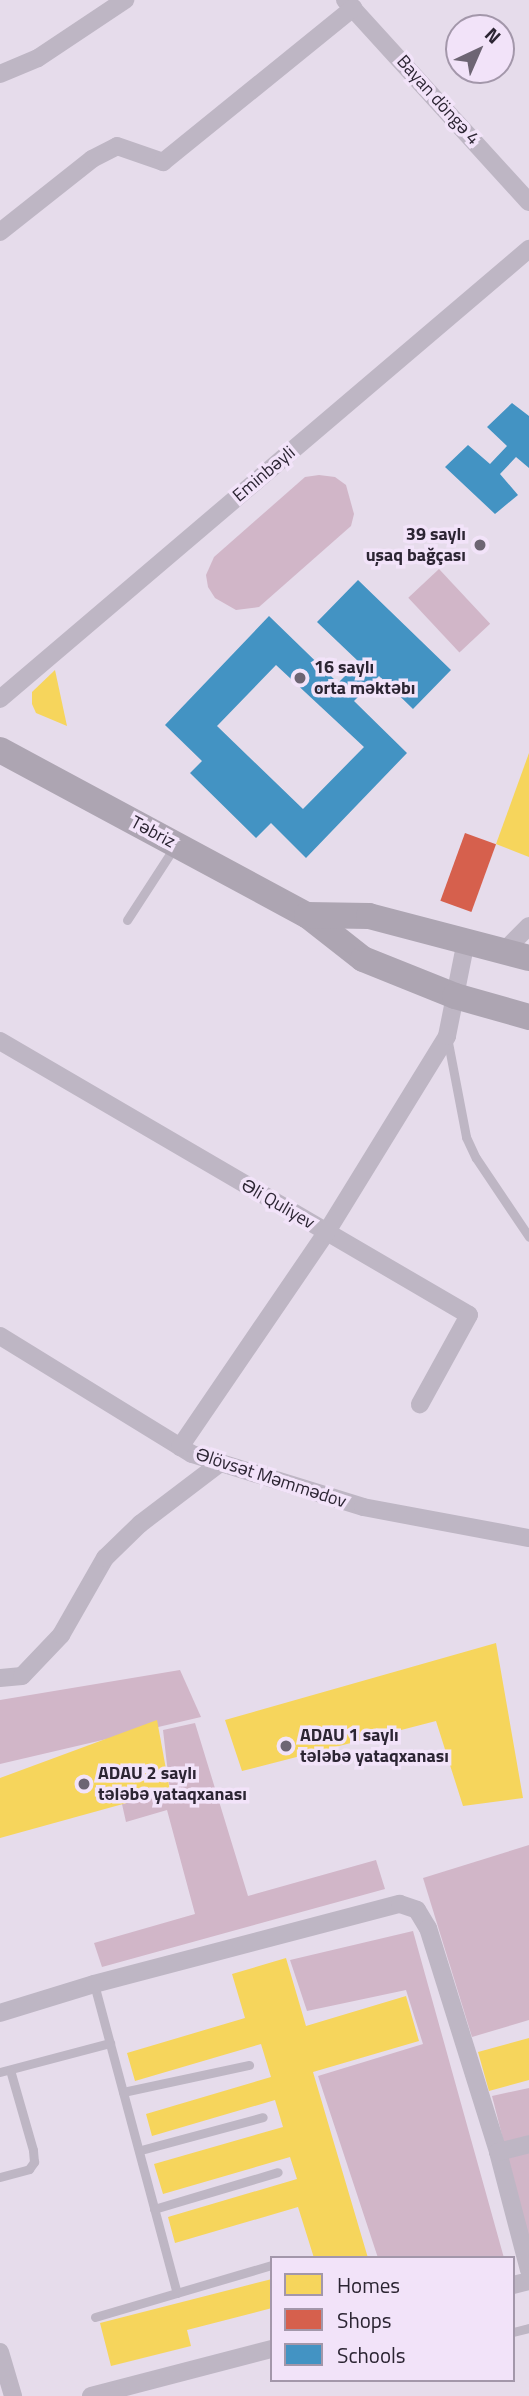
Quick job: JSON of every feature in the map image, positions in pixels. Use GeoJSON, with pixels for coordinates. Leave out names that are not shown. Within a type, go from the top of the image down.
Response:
{"type":"FeatureCollection","features":[{"type":"Feature","properties":{"kind":"main road","name":"Təbriz"},"geometry":{"type":"LineString","coordinates":[[0,750],[307,915],[363,960],[455,996],[529,1017]]}},
{"type":"Feature","properties":{"kind":"main road","name":"Təbriz"},"geometry":{"type":"LineString","coordinates":[[307,915],[369,916],[517,954]]}},
{"type":"Feature","properties":{"kind":"street"},"geometry":{"type":"LineString","coordinates":[[0,74],[38,58],[125,0]]}},
{"type":"Feature","properties":{"kind":"street"},"geometry":{"type":"LineString","coordinates":[[0,232],[92,159],[117,146],[163,162],[349,4]]}},
{"type":"Feature","properties":{"kind":"street","name":"Bayan döngə 4"},"geometry":{"type":"LineString","coordinates":[[349,4],[529,202]]}},
{"type":"Feature","properties":{"kind":"street","name":"Eminbəyli"},"geometry":{"type":"LineString","coordinates":[[0,699],[529,249]]}},
{"type":"Feature","properties":{"kind":"street"},"geometry":{"type":"LineString","coordinates":[[517,954],[529,926]]}},
{"type":"Feature","properties":{"kind":"street"},"geometry":{"type":"LineString","coordinates":[[180,1447],[326,1233],[447,1036],[466,941]]}},
{"type":"Feature","properties":{"kind":"street","name":"Əli Quliyev"},"geometry":{"type":"LineString","coordinates":[[0,1041],[469,1315],[420,1404]]}},
{"type":"Feature","properties":{"kind":"street","name":"Əlövsət Məmmədov"},"geometry":{"type":"LineString","coordinates":[[0,1336],[180,1447],[220,1463],[363,1507],[529,1538]]}},
{"type":"Feature","properties":{"kind":"street"},"geometry":{"type":"LineString","coordinates":[[0,1678],[22,1676],[61,1635],[105,1558],[140,1524],[220,1463]]}},
{"type":"Feature","properties":{"kind":"street"},"geometry":{"type":"LineString","coordinates":[[0,2013],[94,1984],[400,1905],[417,1910],[428,1928],[498,2152],[529,2270]]}},
{"type":"Feature","properties":{"kind":"street"},"geometry":{"type":"LineString","coordinates":[[498,2152],[529,2144]]}},
{"type":"Feature","properties":{"kind":"street"},"geometry":{"type":"LineString","coordinates":[[95,2396],[270,2350]]}},
{"type":"Feature","properties":{"kind":"street"},"geometry":{"type":"LineString","coordinates":[[0,2352],[13,2396]]}},
{"type":"Feature","properties":{"kind":"lane"},"geometry":{"type":"LineString","coordinates":[[127,920],[176,844]]}},
{"type":"Feature","properties":{"kind":"lane"},"geometry":{"type":"LineString","coordinates":[[447,1036],[466,1137],[476,1158],[529,1237]]}},
{"type":"Feature","properties":{"kind":"lane"},"geometry":{"type":"LineString","coordinates":[[94,1984],[141,2150],[177,2293]]}},
{"type":"Feature","properties":{"kind":"lane"},"geometry":{"type":"LineString","coordinates":[[0,2072],[110,2043]]}},
{"type":"Feature","properties":{"kind":"lane"},"geometry":{"type":"LineString","coordinates":[[123,2092],[250,2065]]}},
{"type":"Feature","properties":{"kind":"lane"},"geometry":{"type":"LineString","coordinates":[[0,2177],[29,2168],[34,2162],[10,2070]]}},
{"type":"Feature","properties":{"kind":"lane"},"geometry":{"type":"LineString","coordinates":[[141,2150],[263,2117]]}},
{"type":"Feature","properties":{"kind":"lane"},"geometry":{"type":"LineString","coordinates":[[154,2209],[278,2172]]}},
{"type":"Feature","properties":{"kind":"lane"},"geometry":{"type":"LineString","coordinates":[[95,2317],[270,2266]]}},
{"type":"Feature","properties":{"kind":"shaded area"},"geometry":{"type":"Polygon","coordinates":[[[305,477],[335,477],[346,485],[354,514],[351,526],[259,607],[236,610],[215,598],[208,587],[206,575],[214,557],[305,477]]]}},
{"type":"Feature","properties":{"kind":"shaded area"},"geometry":{"type":"Polygon","coordinates":[[[439,569],[490,624],[459,652],[408,598],[439,569]]]}},
{"type":"Feature","properties":{"kind":"shaded area"},"geometry":{"type":"Polygon","coordinates":[[[180,1670],[201,1717],[0,1764],[0,1700],[180,1670]]]}},
{"type":"Feature","properties":{"kind":"shaded area"},"geometry":{"type":"Polygon","coordinates":[[[195,1723],[248,1896],[376,1860],[385,1889],[102,1967],[94,1943],[195,1914],[167,1810],[126,1822],[122,1804],[170,1791],[163,1730],[195,1723]]]}},
{"type":"Feature","properties":{"kind":"shaded area"},"geometry":{"type":"Polygon","coordinates":[[[529,1845],[529,2020],[472,2037],[423,1878],[529,1845]]]}},
{"type":"Feature","properties":{"kind":"shaded area"},"geometry":{"type":"Polygon","coordinates":[[[413,1931],[503,2256],[377,2256],[318,2076],[423,2044],[406,1990],[307,2011],[290,1960],[413,1931]]]}},
{"type":"Feature","properties":{"kind":"shaded area"},"geometry":{"type":"Polygon","coordinates":[[[529,2088],[529,2241],[492,2096],[529,2088]]]}},
{"type":"Feature","properties":{"kind":"building: Homes"},"geometry":{"type":"Polygon","coordinates":[[[55,670],[67,726],[36,713],[32,704],[32,692],[55,670]]]}},
{"type":"Feature","properties":{"kind":"building: Homes"},"geometry":{"type":"Polygon","coordinates":[[[529,753],[529,857],[496,844],[529,753]]]}},
{"type":"Feature","properties":{"kind":"building: Homes","name":"ADAU 1 saylı tələbə yataqxanası"},"geometry":{"type":"Polygon","coordinates":[[[496,1643],[523,1798],[463,1806],[436,1721],[242,1771],[225,1720],[496,1643]]]}},
{"type":"Feature","properties":{"kind":"building: Homes","name":"ADAU 2 saylı tələbə yataqxanası"},"geometry":{"type":"Polygon","coordinates":[[[157,1720],[170,1791],[0,1838],[0,1778],[157,1720]]]}},
{"type":"Feature","properties":{"kind":"building: Homes"},"geometry":{"type":"Polygon","coordinates":[[[286,1958],[306,2026],[406,1996],[419,2041],[313,2072],[367,2256],[313,2256],[298,2207],[175,2243],[168,2217],[297,2179],[290,2157],[163,2194],[154,2164],[283,2127],[275,2100],[152,2136],[146,2114],[271,2077],[261,2044],[135,2081],[127,2053],[245,2018],[232,1974],[286,1958]]]}},
{"type":"Feature","properties":{"kind":"building: Homes"},"geometry":{"type":"Polygon","coordinates":[[[529,2038],[529,2080],[489,2091],[478,2052],[529,2038]]]}},
{"type":"Feature","properties":{"kind":"building: Homes"},"geometry":{"type":"Polygon","coordinates":[[[270,2280],[270,2309],[187,2330],[191,2346],[111,2366],[100,2323],[270,2280]]]}},
{"type":"Feature","properties":{"kind":"building: Shops"},"geometry":{"type":"Polygon","coordinates":[[[465,833],[496,844],[471,912],[440,901],[465,833]]]}},
{"type":"Feature","properties":{"kind":"building: Schools"},"geometry":{"type":"Polygon","coordinates":[[[512,403],[529,416],[529,468],[516,457],[500,474],[518,495],[495,514],[445,467],[468,445],[490,464],[507,446],[487,427],[512,403]]]}},
{"type":"Feature","properties":{"kind":"building: Schools"},"geometry":{"type":"Polygon","coordinates":[[[358,580],[451,670],[413,709],[379,676],[354,701],[407,753],[306,858],[271,823],[256,838],[190,773],[202,761],[165,725],[269,616],[338,683],[359,662],[317,622],[358,580]],[[276,665],[217,726],[303,809],[364,747],[276,665]]]}},
{"type":"Feature","properties":{"kind":"place","name":"39 saylı uşaq bağçası"},"geometry":{"type":"Point","coordinates":[480,545]}},
{"type":"Feature","properties":{"kind":"place","name":"16 saylı orta məktəbı"},"geometry":{"type":"Point","coordinates":[300,678]}},
{"type":"Feature","properties":{"kind":"place","name":"ADAU 1 saylı tələbə yataqxanası"},"geometry":{"type":"Point","coordinates":[286,1746]}},
{"type":"Feature","properties":{"kind":"place","name":"ADAU 2 saylı tələbə yataqxanası"},"geometry":{"type":"Point","coordinates":[84,1784]}}]}
